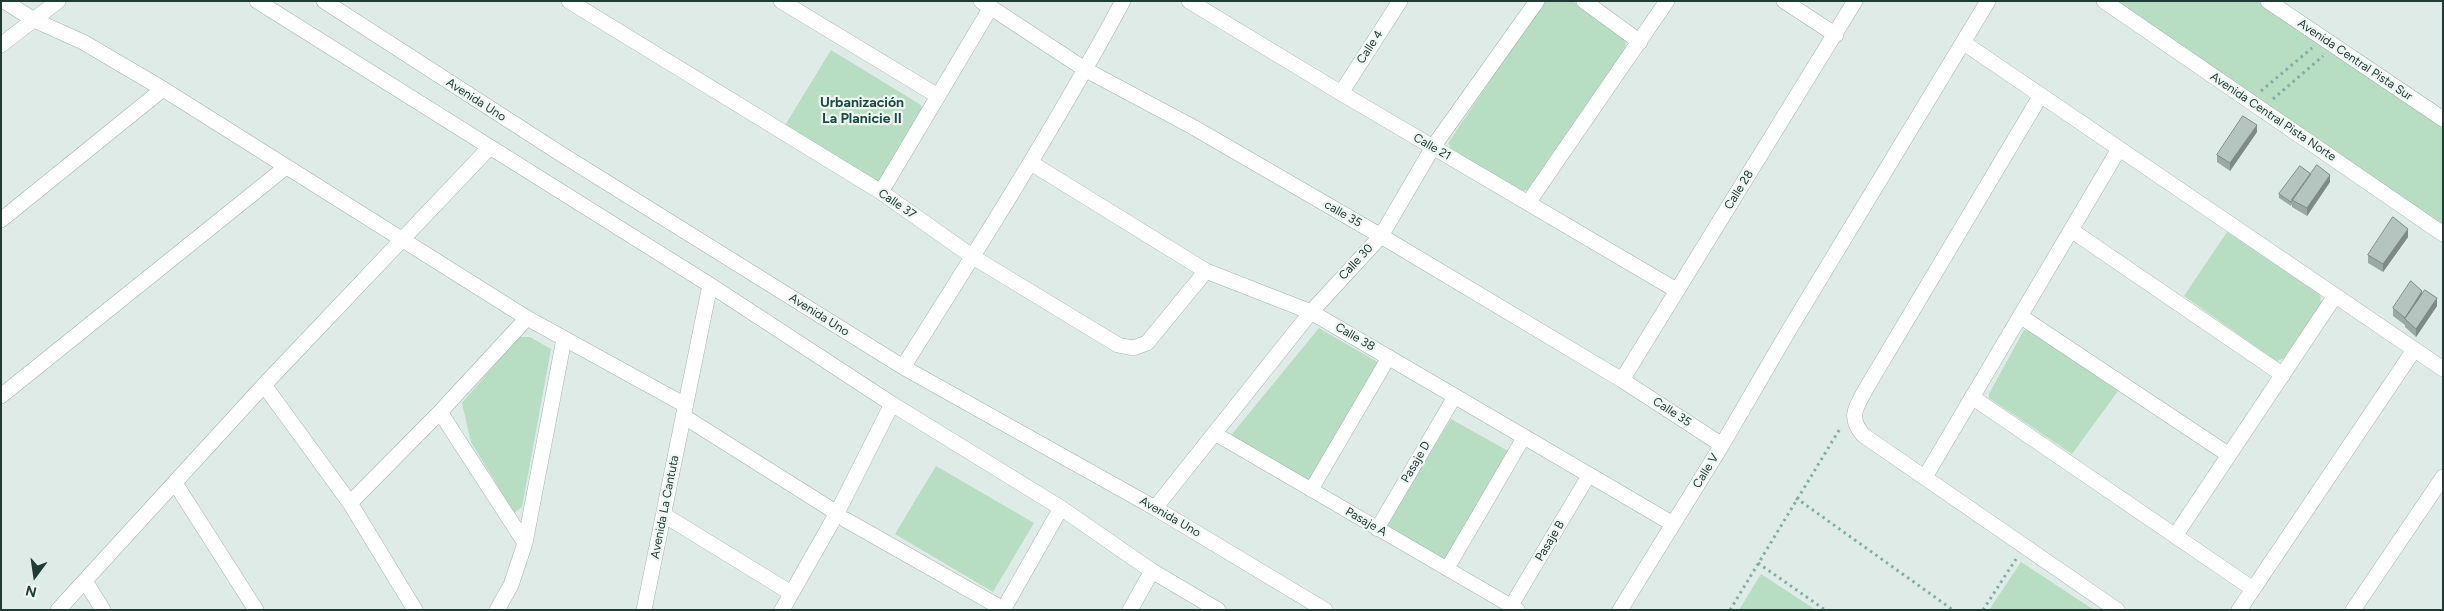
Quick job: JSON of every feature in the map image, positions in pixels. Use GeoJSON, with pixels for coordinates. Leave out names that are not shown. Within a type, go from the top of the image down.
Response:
{"type":"FeatureCollection","features":[{"type":"Feature","properties":{"kind":"street"},"geometry":{"type":"LineString","coordinates":[[4,1],[34,20],[83,42],[163,89],[527,318],[684,410],[842,516],[1003,609],[1061,508]]}},
{"type":"Feature","properties":{"kind":"street"},"geometry":{"type":"LineString","coordinates":[[1,45],[58,1]]}},
{"type":"Feature","properties":{"kind":"street"},"geometry":{"type":"LineString","coordinates":[[257,1],[710,285],[892,404],[1061,508],[1152,571],[1218,610]]}},
{"type":"Feature","properties":{"kind":"street","name":"Avenida Uno"},"geometry":{"type":"LineString","coordinates":[[324,1],[561,154],[903,367],[1155,508],[1325,610]]}},
{"type":"Feature","properties":{"kind":"street","name":"Calle 37"},"geometry":{"type":"LineString","coordinates":[[569,1],[881,192],[973,257],[1118,345],[1133,348],[1147,343],[1206,271]]}},
{"type":"Feature","properties":{"kind":"street"},"geometry":{"type":"LineString","coordinates":[[781,1],[938,96]]}},
{"type":"Feature","properties":{"kind":"street"},"geometry":{"type":"LineString","coordinates":[[903,367],[1031,163],[1086,70],[1123,1]]}},
{"type":"Feature","properties":{"kind":"street","name":"Calle 21"},"geometry":{"type":"LineString","coordinates":[[1190,1],[1341,93],[1676,290]]}},
{"type":"Feature","properties":{"kind":"street","name":"Calle 4"},"geometry":{"type":"LineString","coordinates":[[1341,93],[1400,1]]}},
{"type":"Feature","properties":{"kind":"street","name":"Calle 30"},"geometry":{"type":"LineString","coordinates":[[1155,508],[1311,312],[1381,236],[1433,147],[1537,1]]}},
{"type":"Feature","properties":{"kind":"street"},"geometry":{"type":"LineString","coordinates":[[1584,1],[1640,42]]}},
{"type":"Feature","properties":{"kind":"street"},"geometry":{"type":"LineString","coordinates":[[1528,203],[1667,1]]}},
{"type":"Feature","properties":{"kind":"street"},"geometry":{"type":"LineString","coordinates":[[1784,1],[1836,35]]}},
{"type":"Feature","properties":{"kind":"street","name":"Calle 28"},"geometry":{"type":"LineString","coordinates":[[1622,380],[1676,290],[1836,35],[1855,1]]}},
{"type":"Feature","properties":{"kind":"street","name":"Calle V"},"geometry":{"type":"LineString","coordinates":[[1620,610],[1722,445],[1789,330],[1988,1]]}},
{"type":"Feature","properties":{"kind":"street","name":"Avenida Central Pista Norte"},"geometry":{"type":"LineString","coordinates":[[2104,1],[2443,234]]}},
{"type":"Feature","properties":{"kind":"street","name":"Avenida Central Pista Sur"},"geometry":{"type":"LineString","coordinates":[[2268,1],[2443,119]]}},
{"type":"Feature","properties":{"kind":"street"},"geometry":{"type":"LineString","coordinates":[[881,192],[938,96],[986,4]]}},
{"type":"Feature","properties":{"kind":"street","name":"calle 35"},"geometry":{"type":"LineString","coordinates":[[986,4],[1086,70],[1193,127],[1381,236],[1622,380]]}},
{"type":"Feature","properties":{"kind":"street"},"geometry":{"type":"LineString","coordinates":[[1964,42],[2443,369]]}},
{"type":"Feature","properties":{"kind":"street"},"geometry":{"type":"LineString","coordinates":[[1,220],[163,89]]}},
{"type":"Feature","properties":{"kind":"street"},"geometry":{"type":"LineString","coordinates":[[2040,95],[1867,387],[1854,412],[1854,421],[1863,435],[2117,610]]}},
{"type":"Feature","properties":{"kind":"street"},"geometry":{"type":"LineString","coordinates":[[58,610],[264,384],[489,148]]}},
{"type":"Feature","properties":{"kind":"street"},"geometry":{"type":"LineString","coordinates":[[1925,477],[2119,148]]}},
{"type":"Feature","properties":{"kind":"street","name":"Calle 38"},"geometry":{"type":"LineString","coordinates":[[1031,163],[1206,271],[1311,312],[1673,524]]}},
{"type":"Feature","properties":{"kind":"street"},"geometry":{"type":"LineString","coordinates":[[1,396],[286,167]]}},
{"type":"Feature","properties":{"kind":"street"},"geometry":{"type":"LineString","coordinates":[[2071,230],[2283,375]]}},
{"type":"Feature","properties":{"kind":"street","name":"Avenida La Cantuta"},"geometry":{"type":"LineString","coordinates":[[644,610],[710,285]]}},
{"type":"Feature","properties":{"kind":"street"},"geometry":{"type":"LineString","coordinates":[[2175,536],[2335,296]]}},
{"type":"Feature","properties":{"kind":"street"},"geometry":{"type":"LineString","coordinates":[[2020,316],[2229,455]]}},
{"type":"Feature","properties":{"kind":"street"},"geometry":{"type":"LineString","coordinates":[[350,502],[440,412],[527,318]]}},
{"type":"Feature","properties":{"kind":"street"},"geometry":{"type":"LineString","coordinates":[[497,610],[511,584],[525,543],[564,339]]}},
{"type":"Feature","properties":{"kind":"street"},"geometry":{"type":"LineString","coordinates":[[2239,610],[2414,350]]}},
{"type":"Feature","properties":{"kind":"street"},"geometry":{"type":"LineString","coordinates":[[1311,490],[1389,357]]}},
{"type":"Feature","properties":{"kind":"street","name":"Calle 35"},"geometry":{"type":"LineString","coordinates":[[1622,380],[1722,445]]}},
{"type":"Feature","properties":{"kind":"street"},"geometry":{"type":"LineString","coordinates":[[264,384],[350,502],[415,610]]}},
{"type":"Feature","properties":{"kind":"street","name":"Pasaje D"},"geometry":{"type":"LineString","coordinates":[[1377,528],[1455,396]]}},
{"type":"Feature","properties":{"kind":"street"},"geometry":{"type":"LineString","coordinates":[[1972,397],[2253,589]]}},
{"type":"Feature","properties":{"kind":"street"},"geometry":{"type":"LineString","coordinates":[[664,515],[789,604],[842,516],[892,404]]}},
{"type":"Feature","properties":{"kind":"street"},"geometry":{"type":"LineString","coordinates":[[440,412],[525,543]]}},
{"type":"Feature","properties":{"kind":"street","name":"Pasaje A"},"geometry":{"type":"LineString","coordinates":[[1214,433],[1515,608]]}},
{"type":"Feature","properties":{"kind":"street"},"geometry":{"type":"LineString","coordinates":[[1447,569],[1524,437]]}},
{"type":"Feature","properties":{"kind":"street","name":"Pasaje B"},"geometry":{"type":"LineString","coordinates":[[1515,608],[1589,475]]}},
{"type":"Feature","properties":{"kind":"street"},"geometry":{"type":"LineString","coordinates":[[2353,610],[2443,477]]}},
{"type":"Feature","properties":{"kind":"street"},"geometry":{"type":"LineString","coordinates":[[174,483],[256,610]]}},
{"type":"Feature","properties":{"kind":"street"},"geometry":{"type":"LineString","coordinates":[[1130,610],[1152,571]]}},
{"type":"Feature","properties":{"kind":"street"},"geometry":{"type":"LineString","coordinates":[[85,581],[103,610]]}},
{"type":"Feature","properties":{"kind":"path"},"geometry":{"type":"LineString","coordinates":[[2255,105],[2329,43]]}},
{"type":"Feature","properties":{"kind":"path"},"geometry":{"type":"LineString","coordinates":[[2255,105],[2329,43]]}},
{"type":"Feature","properties":{"kind":"path"},"geometry":{"type":"LineString","coordinates":[[1730,610],[1835,434],[1854,412]]}},
{"type":"Feature","properties":{"kind":"path"},"geometry":{"type":"LineString","coordinates":[[1796,498],[1953,610]]}},
{"type":"Feature","properties":{"kind":"path"},"geometry":{"type":"LineString","coordinates":[[1982,610],[2025,546]]}},
{"type":"Feature","properties":{"kind":"path"},"geometry":{"type":"LineString","coordinates":[[1758,563],[1825,610]]}},
{"type":"Feature","properties":{"kind":"green space"},"geometry":{"type":"Polygon","coordinates":[[[1544,1],[1573,1],[1625,38],[1626,50],[1529,190],[1520,191],[1451,149],[1448,143],[1544,1]]]}},
{"type":"Feature","properties":{"kind":"green space"},"geometry":{"type":"Polygon","coordinates":[[[2112,1],[2259,1],[2443,128],[2443,226],[2112,1]]]}},
{"type":"Feature","properties":{"kind":"green space"},"geometry":{"type":"Polygon","coordinates":[[[831,50],[921,105],[924,115],[884,181],[877,184],[784,127],[831,50]]]}},
{"type":"Feature","properties":{"kind":"green space"},"geometry":{"type":"Polygon","coordinates":[[[2227,232],[2320,293],[2321,304],[2283,359],[2276,361],[2184,296],[2227,232]]]}},
{"type":"Feature","properties":{"kind":"green space"},"geometry":{"type":"Polygon","coordinates":[[[1319,328],[1381,364],[1309,482],[1228,439],[1319,328]]]}},
{"type":"Feature","properties":{"kind":"green space"},"geometry":{"type":"Polygon","coordinates":[[[2024,330],[2030,331],[2118,391],[2072,454],[1989,398],[1989,394],[2024,330]]]}},
{"type":"Feature","properties":{"kind":"green space"},"geometry":{"type":"Polygon","coordinates":[[[518,337],[530,337],[551,349],[522,507],[514,513],[471,442],[462,403],[518,337]]]}},
{"type":"Feature","properties":{"kind":"green space"},"geometry":{"type":"Polygon","coordinates":[[[1451,419],[1508,451],[1446,561],[1383,530],[1451,419]]]}},
{"type":"Feature","properties":{"kind":"green space"},"geometry":{"type":"Polygon","coordinates":[[[936,466],[1034,523],[993,592],[895,534],[936,466]]]}},
{"type":"Feature","properties":{"kind":"green space"},"geometry":{"type":"Polygon","coordinates":[[[2021,562],[2094,610],[1989,610],[2021,562]]]}},
{"type":"Feature","properties":{"kind":"green space"},"geometry":{"type":"Polygon","coordinates":[[[1761,574],[1816,610],[1739,610],[1761,574]]]}},
{"type":"Feature","properties":{"kind":"building"},"geometry":{"type":"Polygon","coordinates":[[[2243,116],[2257,125],[2230,163],[2217,155],[2243,116]]]}},
{"type":"Feature","properties":{"kind":"building"},"geometry":{"type":"Polygon","coordinates":[[[2317,165],[2330,175],[2307,208],[2292,200],[2317,165]]]}},
{"type":"Feature","properties":{"kind":"building"},"geometry":{"type":"Polygon","coordinates":[[[2300,166],[2311,174],[2291,202],[2279,194],[2300,166]]]}},
{"type":"Feature","properties":{"kind":"building"},"geometry":{"type":"Polygon","coordinates":[[[2393,217],[2408,229],[2383,264],[2368,255],[2393,217]]]}},
{"type":"Feature","properties":{"kind":"building"},"geometry":{"type":"Polygon","coordinates":[[[2411,281],[2422,291],[2405,318],[2393,308],[2411,281]]]}},
{"type":"Feature","properties":{"kind":"building"},"geometry":{"type":"Polygon","coordinates":[[[2425,290],[2437,298],[2416,329],[2405,319],[2425,290]]]}},
{"type":"Feature","properties":{"kind":"district","name":"Urbanización La Planicie II"},"geometry":{"type":"Point","coordinates":[862,112]}}]}
